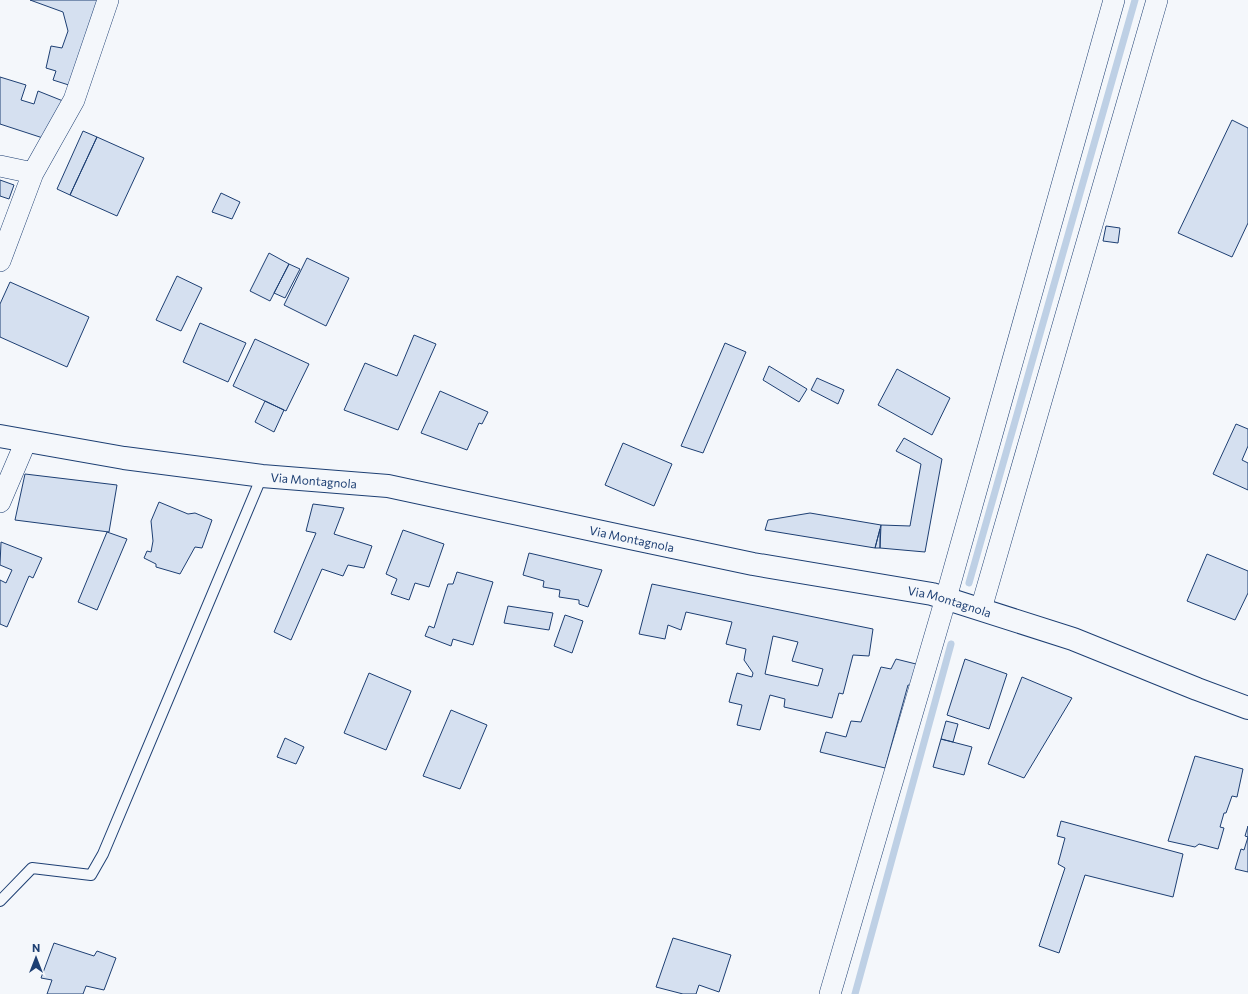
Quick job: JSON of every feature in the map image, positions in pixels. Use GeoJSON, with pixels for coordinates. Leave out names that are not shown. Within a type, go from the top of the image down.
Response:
{"type":"FeatureCollection","features":[{"type":"Feature","properties":{"kind":"street"},"geometry":{"type":"LineString","coordinates":[[0,261],[34,173],[74,100],[108,0]]}},
{"type":"Feature","properties":{"kind":"street"},"geometry":{"type":"LineString","coordinates":[[830,994],[946,598],[1114,0]]}},
{"type":"Feature","properties":{"kind":"street"},"geometry":{"type":"LineString","coordinates":[[982,609],[1157,0]]}},
{"type":"Feature","properties":{"kind":"street"},"geometry":{"type":"LineString","coordinates":[[0,166],[34,173]]}},
{"type":"Feature","properties":{"kind":"street","name":"Via Montagnola"},"geometry":{"type":"LineString","coordinates":[[0,436],[124,458],[262,476],[388,486],[753,564],[932,594],[1073,639],[1248,708]]}},
{"type":"Feature","properties":{"kind":"street"},"geometry":{"type":"LineString","coordinates":[[0,502],[26,441]]}},
{"type":"Feature","properties":{"kind":"lane"},"geometry":{"type":"LineString","coordinates":[[0,901],[32,868],[91,875],[103,854],[262,476]]}},
{"type":"Feature","properties":{"kind":"building"},"geometry":{"type":"Polygon","coordinates":[[[30,0],[106,0],[75,87],[53,80],[56,71],[46,68],[51,46],[62,48],[68,31],[63,12],[30,0]]]}},
{"type":"Feature","properties":{"kind":"building"},"geometry":{"type":"Polygon","coordinates":[[[0,77],[26,85],[21,100],[34,104],[38,91],[63,101],[49,140],[0,124],[0,77]]]}},
{"type":"Feature","properties":{"kind":"building"},"geometry":{"type":"Polygon","coordinates":[[[1232,120],[1248,128],[1248,223],[1232,257],[1178,233],[1232,120]]]}},
{"type":"Feature","properties":{"kind":"building"},"geometry":{"type":"Polygon","coordinates":[[[83,131],[97,137],[70,195],[57,189],[83,131]]]}},
{"type":"Feature","properties":{"kind":"building"},"geometry":{"type":"Polygon","coordinates":[[[97,137],[144,158],[117,216],[70,195],[97,137]]]}},
{"type":"Feature","properties":{"kind":"building"},"geometry":{"type":"Polygon","coordinates":[[[0,180],[14,185],[9,199],[0,196],[0,180]]]}},
{"type":"Feature","properties":{"kind":"building"},"geometry":{"type":"Polygon","coordinates":[[[221,193],[240,202],[232,219],[212,212],[221,193]]]}},
{"type":"Feature","properties":{"kind":"building"},"geometry":{"type":"Polygon","coordinates":[[[1106,226],[1120,228],[1118,243],[1103,241],[1106,226]]]}},
{"type":"Feature","properties":{"kind":"building"},"geometry":{"type":"Polygon","coordinates":[[[269,253],[289,264],[270,301],[250,291],[269,253]]]}},
{"type":"Feature","properties":{"kind":"building"},"geometry":{"type":"Polygon","coordinates":[[[307,258],[349,278],[326,326],[284,305],[307,258]]]}},
{"type":"Feature","properties":{"kind":"building"},"geometry":{"type":"Polygon","coordinates":[[[289,264],[300,269],[285,298],[274,293],[289,264]]]}},
{"type":"Feature","properties":{"kind":"building"},"geometry":{"type":"Polygon","coordinates":[[[177,276],[202,288],[181,331],[156,320],[177,276]]]}},
{"type":"Feature","properties":{"kind":"building"},"geometry":{"type":"Polygon","coordinates":[[[10,282],[89,317],[67,367],[0,337],[0,304],[10,282]]]}},
{"type":"Feature","properties":{"kind":"building"},"geometry":{"type":"Polygon","coordinates":[[[200,323],[246,343],[228,382],[183,362],[200,323]]]}},
{"type":"Feature","properties":{"kind":"building"},"geometry":{"type":"Polygon","coordinates":[[[414,335],[436,344],[398,430],[344,410],[365,363],[397,376],[414,335]]]}},
{"type":"Feature","properties":{"kind":"building"},"geometry":{"type":"Polygon","coordinates":[[[255,339],[309,364],[286,411],[233,386],[255,339]]]}},
{"type":"Feature","properties":{"kind":"building"},"geometry":{"type":"Polygon","coordinates":[[[725,343],[746,352],[703,453],[681,446],[725,343]]]}},
{"type":"Feature","properties":{"kind":"building"},"geometry":{"type":"Polygon","coordinates":[[[769,366],[807,389],[799,402],[763,380],[769,366]]]}},
{"type":"Feature","properties":{"kind":"building"},"geometry":{"type":"Polygon","coordinates":[[[897,369],[950,398],[932,435],[878,405],[897,369]]]}},
{"type":"Feature","properties":{"kind":"building"},"geometry":{"type":"Polygon","coordinates":[[[817,378],[844,390],[838,404],[811,390],[817,378]]]}},
{"type":"Feature","properties":{"kind":"building"},"geometry":{"type":"Polygon","coordinates":[[[440,391],[488,412],[482,424],[479,423],[467,450],[421,433],[440,391]]]}},
{"type":"Feature","properties":{"kind":"building"},"geometry":{"type":"Polygon","coordinates":[[[265,401],[284,410],[274,432],[255,422],[265,401]]]}},
{"type":"Feature","properties":{"kind":"building"},"geometry":{"type":"Polygon","coordinates":[[[1236,424],[1248,429],[1248,446],[1242,460],[1248,463],[1248,490],[1213,474],[1236,424]]]}},
{"type":"Feature","properties":{"kind":"building"},"geometry":{"type":"Polygon","coordinates":[[[904,438],[942,459],[925,552],[880,548],[881,525],[910,526],[921,464],[896,451],[904,438]]]}},
{"type":"Feature","properties":{"kind":"building"},"geometry":{"type":"Polygon","coordinates":[[[623,443],[672,464],[654,506],[605,485],[623,443]]]}},
{"type":"Feature","properties":{"kind":"building"},"geometry":{"type":"Polygon","coordinates":[[[25,474],[117,485],[109,532],[15,520],[25,474]]]}},
{"type":"Feature","properties":{"kind":"building"},"geometry":{"type":"Polygon","coordinates":[[[159,502],[188,514],[195,513],[212,520],[202,548],[195,547],[180,574],[156,567],[156,564],[144,558],[147,551],[151,552],[153,541],[151,521],[159,502]]]}},
{"type":"Feature","properties":{"kind":"building"},"geometry":{"type":"Polygon","coordinates":[[[313,504],[344,508],[334,534],[372,546],[364,568],[348,565],[343,576],[322,569],[291,640],[274,632],[316,533],[306,531],[313,504]]]}},
{"type":"Feature","properties":{"kind":"building"},"geometry":{"type":"Polygon","coordinates":[[[810,513],[881,525],[875,548],[765,530],[768,520],[810,513]]]}},
{"type":"Feature","properties":{"kind":"building"},"geometry":{"type":"Polygon","coordinates":[[[880,529],[880,548],[875,548],[880,529]]]}},
{"type":"Feature","properties":{"kind":"building"},"geometry":{"type":"Polygon","coordinates":[[[403,530],[444,544],[429,587],[415,583],[409,600],[391,594],[397,579],[386,574],[403,530]]]}},
{"type":"Feature","properties":{"kind":"building"},"geometry":{"type":"Polygon","coordinates":[[[107,532],[127,539],[97,610],[78,602],[107,532]]]}},
{"type":"Feature","properties":{"kind":"building"},"geometry":{"type":"Polygon","coordinates":[[[1,542],[42,558],[33,578],[29,576],[7,627],[0,624],[0,580],[6,583],[12,570],[0,565],[1,542]]]}},
{"type":"Feature","properties":{"kind":"building"},"geometry":{"type":"Polygon","coordinates":[[[529,553],[602,570],[588,607],[579,604],[579,600],[559,597],[560,590],[543,587],[544,581],[523,575],[529,553]]]}},
{"type":"Feature","properties":{"kind":"building"},"geometry":{"type":"Polygon","coordinates":[[[1207,554],[1248,571],[1248,593],[1235,620],[1187,601],[1207,554]]]}},
{"type":"Feature","properties":{"kind":"building"},"geometry":{"type":"Polygon","coordinates":[[[457,572],[493,582],[473,645],[453,639],[451,646],[425,636],[429,626],[434,628],[448,584],[453,584],[457,572]]]}},
{"type":"Feature","properties":{"kind":"building"},"geometry":{"type":"Polygon","coordinates":[[[652,584],[873,629],[869,656],[853,655],[843,694],[839,693],[832,718],[784,707],[785,699],[770,695],[760,730],[737,725],[742,705],[729,702],[737,673],[752,677],[753,673],[744,660],[746,649],[726,644],[732,622],[686,612],[681,630],[668,625],[665,639],[639,634],[652,584]],[[773,636],[765,674],[818,686],[823,669],[792,661],[798,642],[773,636]]]}},
{"type":"Feature","properties":{"kind":"building"},"geometry":{"type":"Polygon","coordinates":[[[508,606],[553,613],[549,630],[504,623],[508,606]]]}},
{"type":"Feature","properties":{"kind":"building"},"geometry":{"type":"Polygon","coordinates":[[[565,615],[583,621],[572,653],[554,646],[565,615]]]}},
{"type":"Feature","properties":{"kind":"building"},"geometry":{"type":"Polygon","coordinates":[[[896,659],[920,665],[916,686],[908,685],[885,768],[820,752],[826,732],[846,737],[851,721],[861,722],[881,667],[891,669],[896,659]]]}},
{"type":"Feature","properties":{"kind":"building"},"geometry":{"type":"Polygon","coordinates":[[[965,659],[1007,674],[989,729],[947,715],[965,659]]]}},
{"type":"Feature","properties":{"kind":"building"},"geometry":{"type":"Polygon","coordinates":[[[369,673],[411,691],[386,750],[344,733],[369,673]]]}},
{"type":"Feature","properties":{"kind":"building"},"geometry":{"type":"Polygon","coordinates":[[[1022,677],[1072,698],[1024,778],[988,764],[1022,677]]]}},
{"type":"Feature","properties":{"kind":"building"},"geometry":{"type":"Polygon","coordinates":[[[451,710],[487,725],[460,789],[423,776],[451,710]]]}},
{"type":"Feature","properties":{"kind":"building"},"geometry":{"type":"Polygon","coordinates":[[[946,721],[958,724],[953,742],[941,739],[946,721]]]}},
{"type":"Feature","properties":{"kind":"building"},"geometry":{"type":"Polygon","coordinates":[[[285,738],[304,747],[296,764],[277,757],[285,738]]]}},
{"type":"Feature","properties":{"kind":"building"},"geometry":{"type":"Polygon","coordinates":[[[941,739],[972,747],[964,775],[933,767],[941,739]]]}},
{"type":"Feature","properties":{"kind":"building"},"geometry":{"type":"Polygon","coordinates":[[[1195,756],[1243,769],[1237,797],[1232,796],[1226,813],[1224,813],[1220,827],[1224,828],[1218,849],[1199,844],[1195,847],[1168,841],[1195,756]]]}},
{"type":"Feature","properties":{"kind":"building"},"geometry":{"type":"Polygon","coordinates":[[[1061,821],[1183,854],[1173,897],[1085,875],[1059,953],[1039,946],[1065,868],[1058,864],[1065,838],[1057,836],[1061,821]]]}},
{"type":"Feature","properties":{"kind":"building"},"geometry":{"type":"Polygon","coordinates":[[[1248,826],[1248,837],[1245,836],[1248,826]]]}},
{"type":"Feature","properties":{"kind":"building"},"geometry":{"type":"Polygon","coordinates":[[[1248,837],[1248,872],[1235,869],[1241,849],[1244,850],[1248,837]]]}},
{"type":"Feature","properties":{"kind":"building"},"geometry":{"type":"Polygon","coordinates":[[[673,938],[731,955],[719,992],[699,985],[696,994],[683,994],[656,987],[673,938]]]}},
{"type":"Feature","properties":{"kind":"building"},"geometry":{"type":"Polygon","coordinates":[[[54,943],[94,956],[97,951],[116,958],[104,990],[86,986],[83,994],[47,994],[52,980],[41,978],[54,943]]]}},
{"type":"Feature","properties":{"kind":"waterway"},"geometry":{"type":"LineString","coordinates":[[969,583],[1135,0]]}},
{"type":"Feature","properties":{"kind":"waterway"},"geometry":{"type":"LineString","coordinates":[[855,994],[951,644]]}}]}
